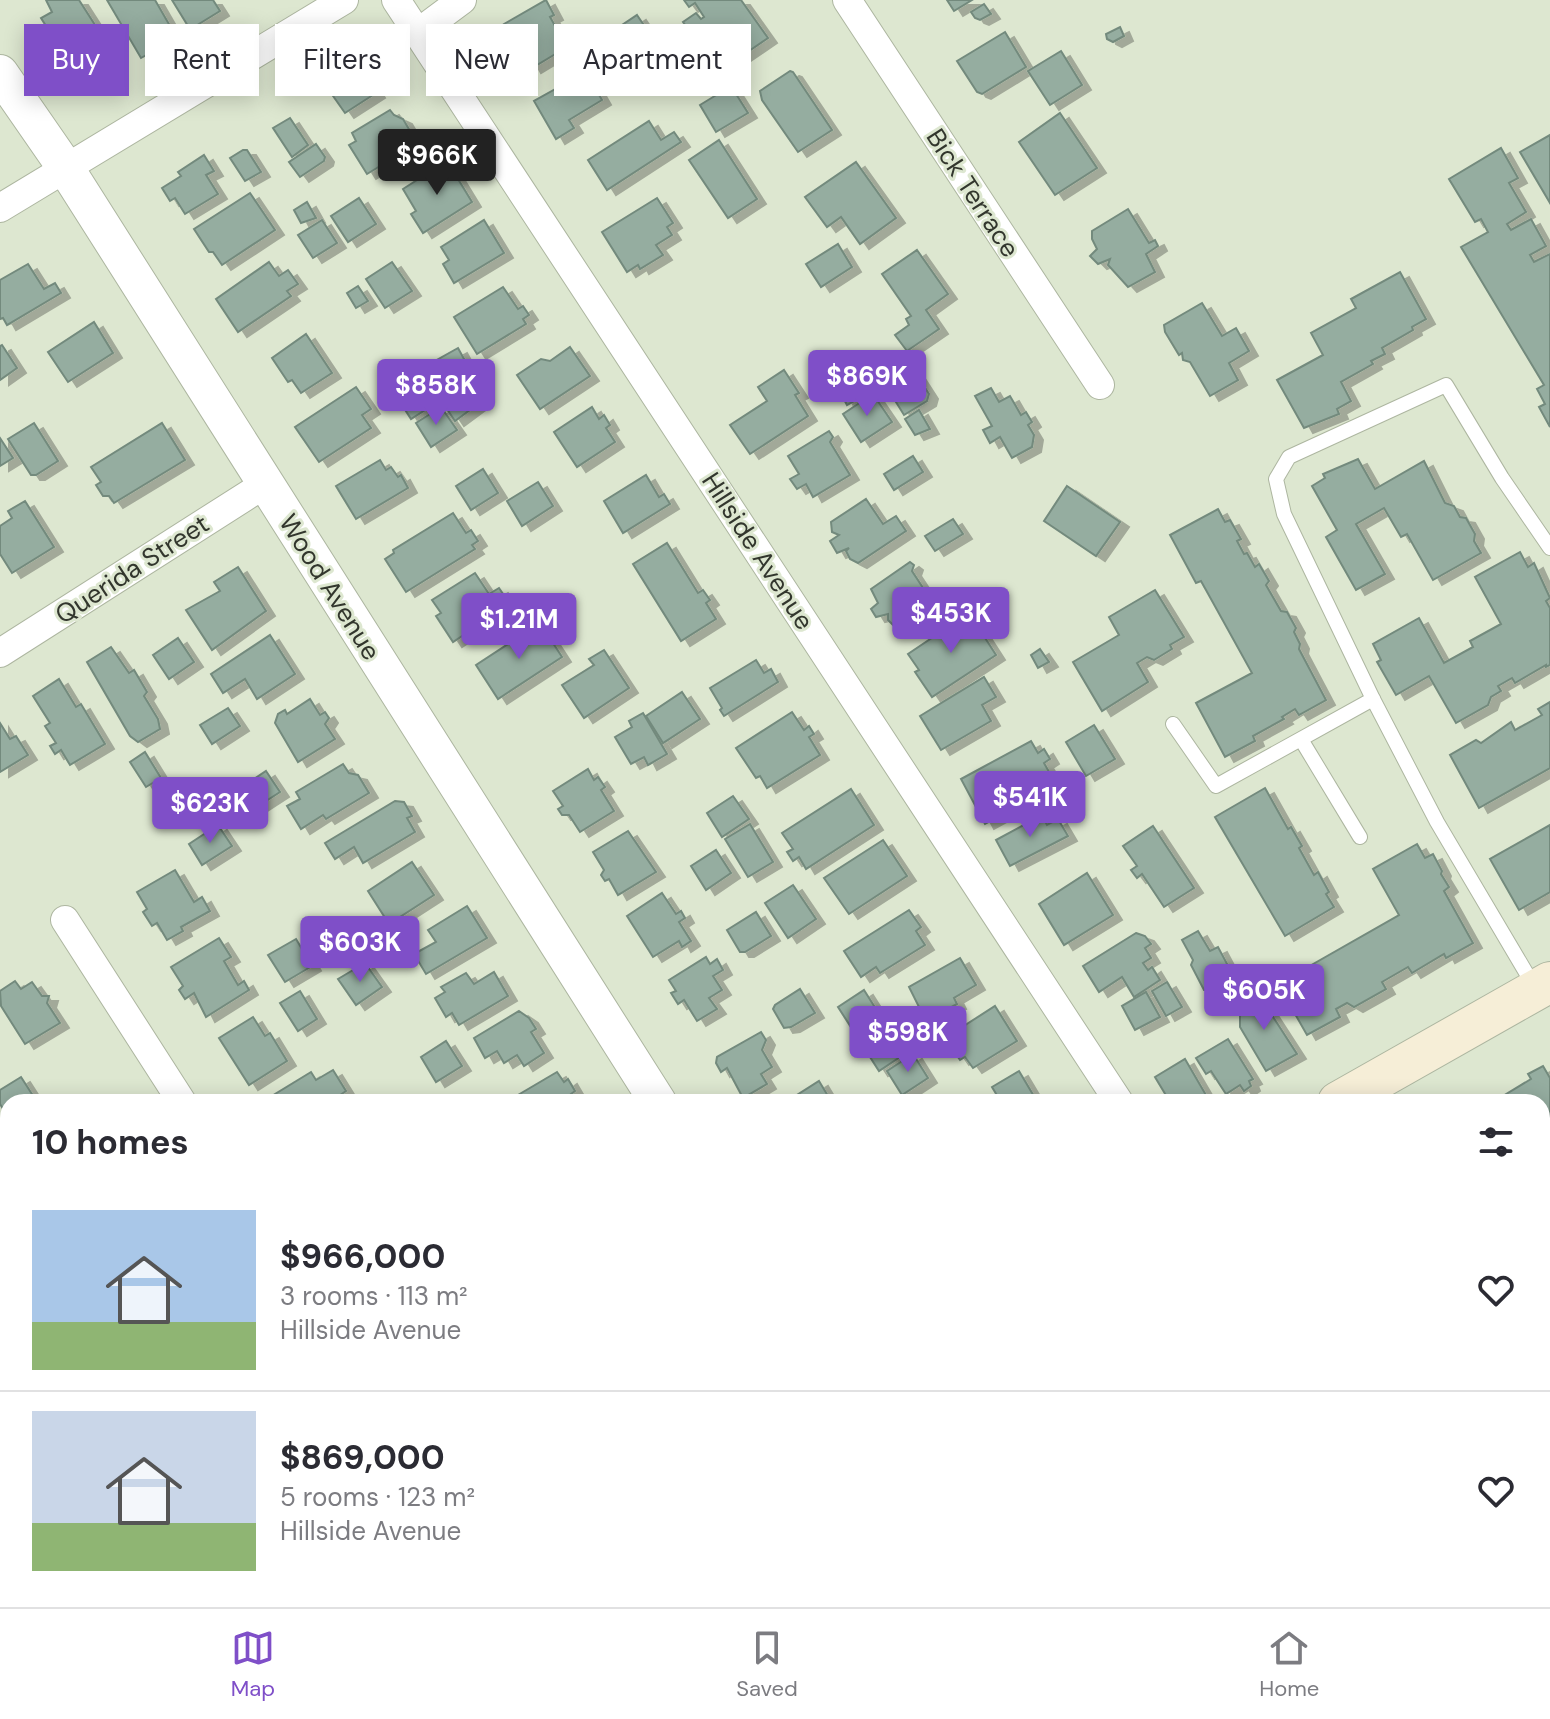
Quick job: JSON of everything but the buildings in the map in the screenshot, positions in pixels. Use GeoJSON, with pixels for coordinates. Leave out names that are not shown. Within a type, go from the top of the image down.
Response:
{"type":"FeatureCollection","features":[{"type":"Feature","properties":{"kind":"main road"},"geometry":{"type":"LineString","coordinates":[[1352,1094],[1543,986]]}},
{"type":"Feature","properties":{"kind":"street"},"geometry":{"type":"LineString","coordinates":[[0,208],[344,0]]}},
{"type":"Feature","properties":{"kind":"street","name":"Hillside Avenue"},"geometry":{"type":"LineString","coordinates":[[396,0],[1114,1094]]}},
{"type":"Feature","properties":{"kind":"street"},"geometry":{"type":"LineString","coordinates":[[419,32],[462,0]]}},
{"type":"Feature","properties":{"kind":"street","name":"Bick Terrace"},"geometry":{"type":"LineString","coordinates":[[847,0],[1100,385]]}},
{"type":"Feature","properties":{"kind":"street","name":"Wood Avenue"},"geometry":{"type":"LineString","coordinates":[[0,73],[65,167],[653,1094]]}},
{"type":"Feature","properties":{"kind":"street","name":"Querida Street"},"geometry":{"type":"LineString","coordinates":[[0,653],[265,484]]}},
{"type":"Feature","properties":{"kind":"street"},"geometry":{"type":"LineString","coordinates":[[65,920],[177,1094]]}},
{"type":"Feature","properties":{"kind":"lane"},"geometry":{"type":"LineString","coordinates":[[1543,986],[1437,822],[1373,699],[1284,514],[1276,479],[1289,457],[1446,385],[1502,478],[1550,548]]}},
{"type":"Feature","properties":{"kind":"lane"},"geometry":{"type":"LineString","coordinates":[[1173,724],[1216,786],[1373,699]]}},
{"type":"Feature","properties":{"kind":"lane"},"geometry":{"type":"LineString","coordinates":[[1302,741],[1360,837]]}}]}
